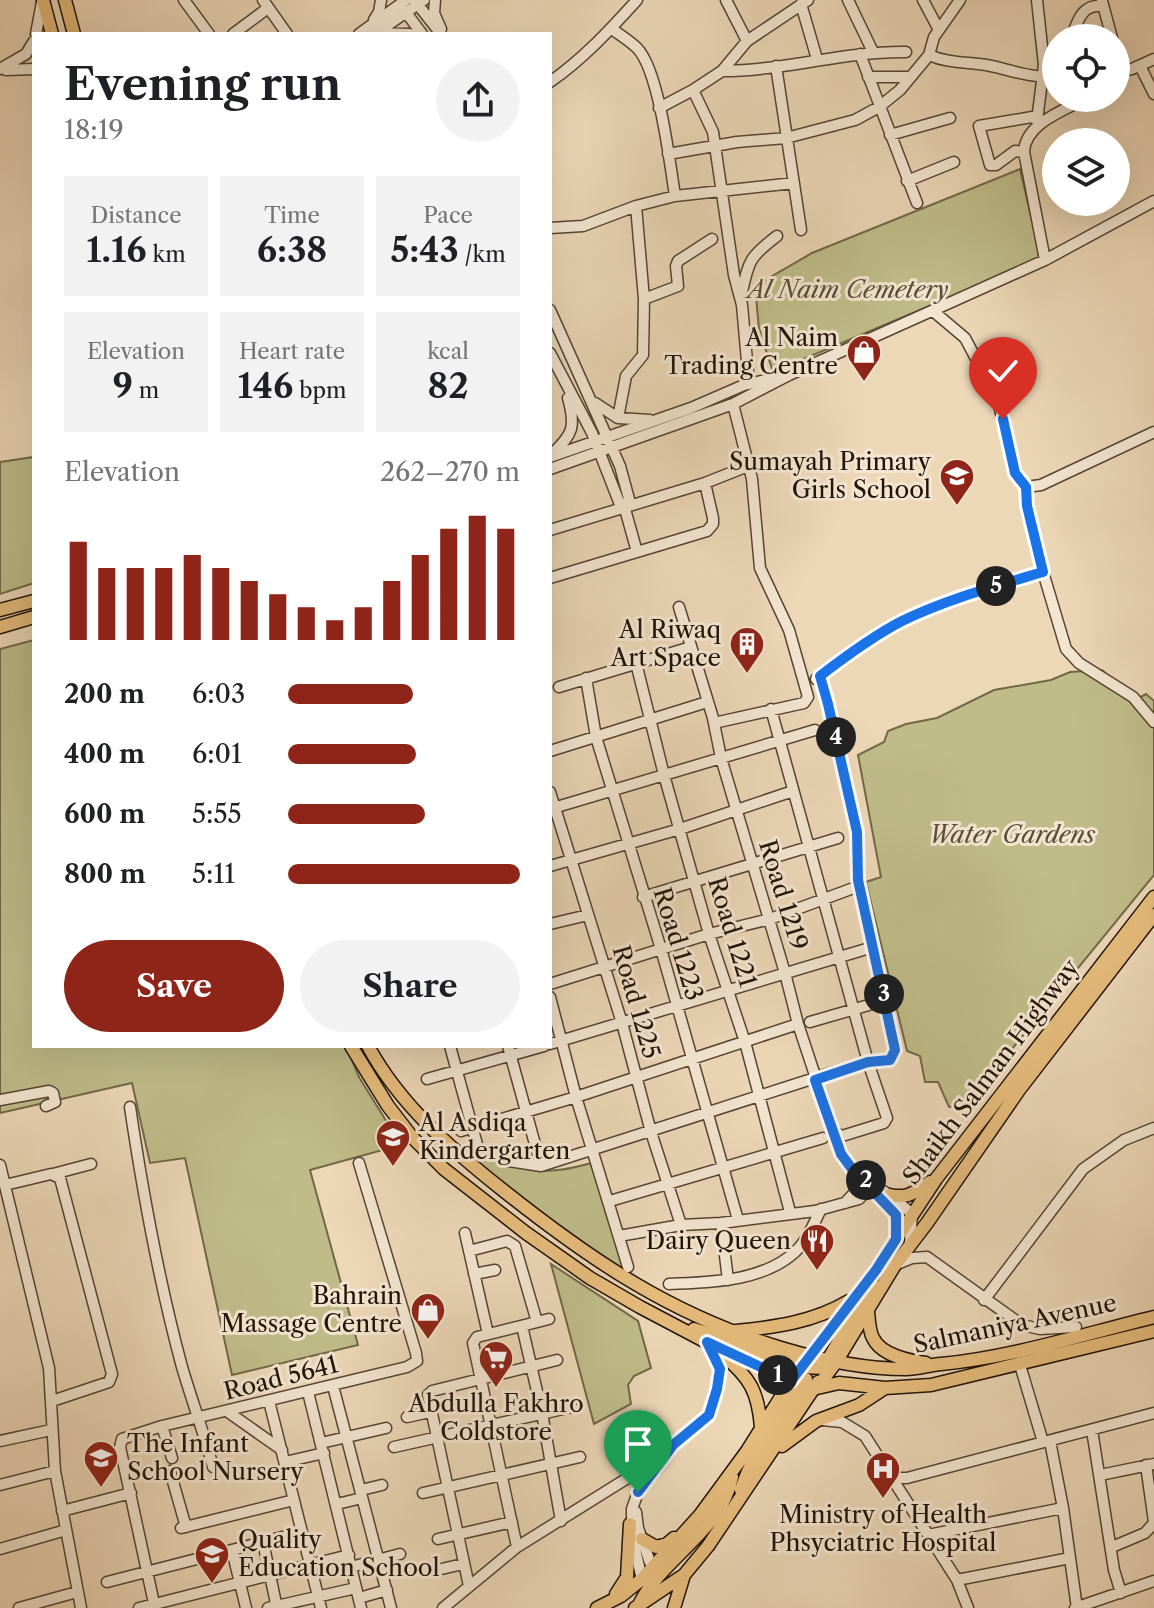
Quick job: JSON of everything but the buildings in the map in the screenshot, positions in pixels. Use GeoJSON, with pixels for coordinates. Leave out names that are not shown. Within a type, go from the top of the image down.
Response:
{"type":"FeatureCollection","features":[{"type":"Feature","properties":{"kind":"main road"},"geometry":{"type":"LineString","coordinates":[[43,0],[51,32]]}},
{"type":"Feature","properties":{"kind":"main road"},"geometry":{"type":"LineString","coordinates":[[65,0],[73,32]]}},
{"type":"Feature","properties":{"kind":"main road"},"geometry":{"type":"LineString","coordinates":[[0,610],[32,602]]}},
{"type":"Feature","properties":{"kind":"main road"},"geometry":{"type":"LineString","coordinates":[[0,628],[32,618]]}},
{"type":"Feature","properties":{"kind":"main road"},"geometry":{"type":"LineString","coordinates":[[0,628],[32,624]]}},
{"type":"Feature","properties":{"kind":"main road","name":"Shaikh Salman Highway"},"geometry":{"type":"LineString","coordinates":[[814,1372],[855,1298],[936,1179],[1154,897]]}},
{"type":"Feature","properties":{"kind":"main road","name":"Shaikh Salman Highway"},"geometry":{"type":"LineString","coordinates":[[601,1606],[647,1581],[652,1568],[700,1515],[761,1427],[868,1312],[895,1265],[1019,1090],[1154,915]]}},
{"type":"Feature","properties":{"kind":"main road"},"geometry":{"type":"LineString","coordinates":[[352,1048],[388,1106],[412,1137],[444,1169],[590,1278],[667,1323],[709,1343],[814,1372],[886,1381],[919,1380],[947,1374],[963,1362]]}},
{"type":"Feature","properties":{"kind":"main road"},"geometry":{"type":"LineString","coordinates":[[372,1048],[428,1126],[456,1153],[538,1218],[643,1291],[814,1372]]}},
{"type":"Feature","properties":{"kind":"main road"},"geometry":{"type":"LineString","coordinates":[[890,1195],[905,1198],[936,1179]]}},
{"type":"Feature","properties":{"kind":"main road"},"geometry":{"type":"LineString","coordinates":[[739,1498],[751,1463],[867,1295],[876,1270]]}},
{"type":"Feature","properties":{"kind":"main road"},"geometry":{"type":"LineString","coordinates":[[731,1332],[774,1328],[803,1321],[832,1311],[855,1298]]}},
{"type":"Feature","properties":{"kind":"main road"},"geometry":{"type":"LineString","coordinates":[[868,1312],[871,1333],[881,1348],[912,1361],[937,1364]]}},
{"type":"Feature","properties":{"kind":"main road","name":"Salmaniya Avenue"},"geometry":{"type":"LineString","coordinates":[[814,1372],[909,1369],[963,1362],[1154,1317]]}},
{"type":"Feature","properties":{"kind":"main road"},"geometry":{"type":"LineString","coordinates":[[667,1323],[700,1330],[814,1372]]}},
{"type":"Feature","properties":{"kind":"main road","name":"Salmaniya Avenue"},"geometry":{"type":"LineString","coordinates":[[814,1372],[839,1383],[885,1388],[931,1385],[1154,1331]]}},
{"type":"Feature","properties":{"kind":"main road"},"geometry":{"type":"LineString","coordinates":[[709,1343],[739,1369],[752,1386],[758,1398],[761,1427]]}},
{"type":"Feature","properties":{"kind":"main road"},"geometry":{"type":"LineString","coordinates":[[643,1606],[684,1575],[716,1535],[806,1403],[814,1372]]}},
{"type":"Feature","properties":{"kind":"main road"},"geometry":{"type":"LineString","coordinates":[[768,1459],[798,1432],[816,1421],[859,1405],[885,1388]]}},
{"type":"Feature","properties":{"kind":"main road"},"geometry":{"type":"LineString","coordinates":[[643,1606],[647,1581],[718,1510],[726,1496],[733,1471]]}},
{"type":"Feature","properties":{"kind":"main road"},"geometry":{"type":"LineString","coordinates":[[642,1539],[649,1545],[662,1546],[700,1515]]}},
{"type":"Feature","properties":{"kind":"main road"},"geometry":{"type":"LineString","coordinates":[[601,1606],[618,1593],[627,1577],[630,1524]]}},
{"type":"Feature","properties":{"kind":"main road"},"geometry":{"type":"LineString","coordinates":[[674,1608],[684,1575]]}},
{"type":"Feature","properties":{"kind":"street"},"geometry":{"type":"LineString","coordinates":[[36,32],[43,0]]}},
{"type":"Feature","properties":{"kind":"street"},"geometry":{"type":"LineString","coordinates":[[184,0],[208,32]]}},
{"type":"Feature","properties":{"kind":"street"},"geometry":{"type":"LineString","coordinates":[[374,31],[381,0]]}},
{"type":"Feature","properties":{"kind":"street"},"geometry":{"type":"LineString","coordinates":[[435,0],[434,13],[441,32]]}},
{"type":"Feature","properties":{"kind":"street"},"geometry":{"type":"LineString","coordinates":[[552,80],[612,29],[637,0]]}},
{"type":"Feature","properties":{"kind":"street"},"geometry":{"type":"LineString","coordinates":[[726,0],[747,41]]}},
{"type":"Feature","properties":{"kind":"street"},"geometry":{"type":"LineString","coordinates":[[848,0],[873,52]]}},
{"type":"Feature","properties":{"kind":"street"},"geometry":{"type":"LineString","coordinates":[[923,0],[939,30]]}},
{"type":"Feature","properties":{"kind":"street"},"geometry":{"type":"LineString","coordinates":[[929,55],[928,49],[960,0]]}},
{"type":"Feature","properties":{"kind":"street"},"geometry":{"type":"LineString","coordinates":[[1037,0],[1042,46]]}},
{"type":"Feature","properties":{"kind":"street"},"geometry":{"type":"LineString","coordinates":[[374,31],[402,5],[418,1],[441,32]]}},
{"type":"Feature","properties":{"kind":"street"},"geometry":{"type":"LineString","coordinates":[[659,108],[722,71],[747,41],[804,2],[817,59]]}},
{"type":"Feature","properties":{"kind":"street"},"geometry":{"type":"LineString","coordinates":[[1077,24],[1083,11],[1102,3],[1108,24]]}},
{"type":"Feature","properties":{"kind":"street"},"geometry":{"type":"LineString","coordinates":[[235,32],[266,4],[286,32]]}},
{"type":"Feature","properties":{"kind":"street"},"geometry":{"type":"LineString","coordinates":[[402,5],[421,32]]}},
{"type":"Feature","properties":{"kind":"street"},"geometry":{"type":"LineString","coordinates":[[612,29],[638,48],[644,57],[659,108],[675,196]]}},
{"type":"Feature","properties":{"kind":"street"},"geometry":{"type":"LineString","coordinates":[[374,31],[398,32]]}},
{"type":"Feature","properties":{"kind":"street"},"geometry":{"type":"LineString","coordinates":[[0,70],[26,54],[32,44]]}},
{"type":"Feature","properties":{"kind":"street"},"geometry":{"type":"LineString","coordinates":[[722,71],[873,52],[906,52]]}},
{"type":"Feature","properties":{"kind":"street"},"geometry":{"type":"LineString","coordinates":[[860,54],[917,203]]}},
{"type":"Feature","properties":{"kind":"street"},"geometry":{"type":"LineString","coordinates":[[929,55],[945,61],[1042,77],[1035,128]]}},
{"type":"Feature","properties":{"kind":"street"},"geometry":{"type":"LineString","coordinates":[[668,154],[786,138],[855,120],[879,107],[900,90],[929,55]]}},
{"type":"Feature","properties":{"kind":"street"},"geometry":{"type":"LineString","coordinates":[[1130,68],[1154,59]]}},
{"type":"Feature","properties":{"kind":"street"},"geometry":{"type":"LineString","coordinates":[[776,66],[801,230]]}},
{"type":"Feature","properties":{"kind":"street"},"geometry":{"type":"LineString","coordinates":[[1140,66],[1154,94]]}},
{"type":"Feature","properties":{"kind":"street"},"geometry":{"type":"LineString","coordinates":[[0,70],[32,69]]}},
{"type":"Feature","properties":{"kind":"street"},"geometry":{"type":"LineString","coordinates":[[868,77],[909,77]]}},
{"type":"Feature","properties":{"kind":"street"},"geometry":{"type":"LineString","coordinates":[[693,90],[713,132],[740,298],[749,384]]}},
{"type":"Feature","properties":{"kind":"street"},"geometry":{"type":"LineString","coordinates":[[1045,260],[1024,152],[1026,139],[1035,128],[1063,112]]}},
{"type":"Feature","properties":{"kind":"street"},"geometry":{"type":"LineString","coordinates":[[1024,152],[1015,151],[996,165],[990,165],[978,128],[983,124],[1038,116]]}},
{"type":"Feature","properties":{"kind":"street"},"geometry":{"type":"LineString","coordinates":[[890,135],[950,118]]}},
{"type":"Feature","properties":{"kind":"street"},"geometry":{"type":"LineString","coordinates":[[907,181],[954,162]]}},
{"type":"Feature","properties":{"kind":"street"},"geometry":{"type":"LineString","coordinates":[[552,228],[583,226],[636,206],[675,196],[794,183]]}},
{"type":"Feature","properties":{"kind":"street"},"geometry":{"type":"LineString","coordinates":[[552,468],[733,404],[789,375],[1045,260],[1154,201]]}},
{"type":"Feature","properties":{"kind":"street"},"geometry":{"type":"LineString","coordinates":[[618,418],[626,376],[643,355],[644,299],[636,206]]}},
{"type":"Feature","properties":{"kind":"street"},"geometry":{"type":"LineString","coordinates":[[740,298],[750,260],[777,236]]}},
{"type":"Feature","properties":{"kind":"street"},"geometry":{"type":"LineString","coordinates":[[644,299],[678,286],[678,261],[712,239]]}},
{"type":"Feature","properties":{"kind":"street"},"geometry":{"type":"LineString","coordinates":[[933,311],[965,338],[998,400],[1015,473],[1026,487],[1027,506],[1061,638],[1069,653],[1079,663],[1133,697],[1154,722]]}},
{"type":"Feature","properties":{"kind":"street"},"geometry":{"type":"LineString","coordinates":[[552,314],[613,449],[629,499],[625,509]]}},
{"type":"Feature","properties":{"kind":"street"},"geometry":{"type":"LineString","coordinates":[[552,357],[595,440],[619,502],[625,509],[637,552]]}},
{"type":"Feature","properties":{"kind":"street"},"geometry":{"type":"LineString","coordinates":[[552,455],[660,420],[749,384],[789,375]]}},
{"type":"Feature","properties":{"kind":"street"},"geometry":{"type":"LineString","coordinates":[[552,454],[568,437],[573,424],[563,381]]}},
{"type":"Feature","properties":{"kind":"street"},"geometry":{"type":"LineString","coordinates":[[591,400],[618,418],[660,420]]}},
{"type":"Feature","properties":{"kind":"street"},"geometry":{"type":"LineString","coordinates":[[714,723],[804,703],[808,697],[783,614],[760,568],[754,492],[733,404]]}},
{"type":"Feature","properties":{"kind":"street"},"geometry":{"type":"LineString","coordinates":[[1026,487],[1041,485],[1154,432]]}},
{"type":"Feature","properties":{"kind":"street"},"geometry":{"type":"LineString","coordinates":[[552,529],[625,509],[748,466]]}},
{"type":"Feature","properties":{"kind":"street"},"geometry":{"type":"LineString","coordinates":[[552,577],[700,535],[710,528],[713,518],[705,483]]}},
{"type":"Feature","properties":{"kind":"street"},"geometry":{"type":"LineString","coordinates":[[806,686],[870,640],[915,615],[947,601],[1043,572]]}},
{"type":"Feature","properties":{"kind":"street","name":"Road 1219"},"geometry":{"type":"LineString","coordinates":[[679,607],[714,723],[736,812],[785,973],[804,1023],[828,1135],[855,1173],[890,1195],[912,1214]]}},
{"type":"Feature","properties":{"kind":"street"},"geometry":{"type":"LineString","coordinates":[[559,687],[691,647]]}},
{"type":"Feature","properties":{"kind":"street","name":"Road 1221"},"geometry":{"type":"LineString","coordinates":[[636,663],[664,775],[709,934],[745,1042],[790,1212]]}},
{"type":"Feature","properties":{"kind":"street"},"geometry":{"type":"LineString","coordinates":[[451,1048],[466,1130],[475,1144],[482,1151],[523,1165],[541,1166],[868,1062],[890,1060],[895,1050],[859,886],[857,832],[820,676]]}},
{"type":"Feature","properties":{"kind":"street","name":"Road 1223"},"geometry":{"type":"LineString","coordinates":[[586,678],[596,737],[611,791],[661,949],[738,1220]]}},
{"type":"Feature","properties":{"kind":"street"},"geometry":{"type":"LineString","coordinates":[[552,750],[707,702]]}},
{"type":"Feature","properties":{"kind":"street"},"geometry":{"type":"LineString","coordinates":[[610,1201],[828,1135],[842,1136],[887,1120],[868,1062],[771,709]]}},
{"type":"Feature","properties":{"kind":"street"},"geometry":{"type":"LineString","coordinates":[[552,809],[815,730]]}},
{"type":"Feature","properties":{"kind":"street"},"geometry":{"type":"LineString","coordinates":[[552,865],[736,812],[793,791]]}},
{"type":"Feature","properties":{"kind":"street","name":"Road 1225"},"geometry":{"type":"LineString","coordinates":[[552,809],[573,859],[651,1132],[681,1225]]}},
{"type":"Feature","properties":{"kind":"street"},"geometry":{"type":"LineString","coordinates":[[643,897],[838,838]]}},
{"type":"Feature","properties":{"kind":"street"},"geometry":{"type":"LineString","coordinates":[[552,983],[709,934],[770,919],[859,886]]}},
{"type":"Feature","properties":{"kind":"street"},"geometry":{"type":"LineString","coordinates":[[552,924],[588,915]]}},
{"type":"Feature","properties":{"kind":"street"},"geometry":{"type":"LineString","coordinates":[[552,1044],[873,947]]}},
{"type":"Feature","properties":{"kind":"street"},"geometry":{"type":"LineString","coordinates":[[466,1130],[886,1000]]}},
{"type":"Feature","properties":{"kind":"street"},"geometry":{"type":"LineString","coordinates":[[552,1004],[576,1097],[628,1267]]}},
{"type":"Feature","properties":{"kind":"street"},"geometry":{"type":"LineString","coordinates":[[427,1079],[509,1051],[541,1166]]}},
{"type":"Feature","properties":{"kind":"street"},"geometry":{"type":"LineString","coordinates":[[0,1100],[51,1091],[55,1102],[46,1106]]}},
{"type":"Feature","properties":{"kind":"street"},"geometry":{"type":"LineString","coordinates":[[130,1107],[140,1175],[182,1365],[213,1467]]}},
{"type":"Feature","properties":{"kind":"street"},"geometry":{"type":"LineString","coordinates":[[984,1300],[1083,1169],[1124,1140],[1154,1128]]}},
{"type":"Feature","properties":{"kind":"street","name":"Road 5641"},"geometry":{"type":"LineString","coordinates":[[154,1606],[120,1441],[162,1426],[333,1386],[407,1367],[417,1361],[359,1163]]}},
{"type":"Feature","properties":{"kind":"street"},"geometry":{"type":"LineString","coordinates":[[5,1185],[91,1164]]}},
{"type":"Feature","properties":{"kind":"street"},"geometry":{"type":"LineString","coordinates":[[0,1165],[45,1346],[52,1401],[55,1471],[81,1608]]}},
{"type":"Feature","properties":{"kind":"street"},"geometry":{"type":"LineString","coordinates":[[52,1401],[107,1383],[112,1377],[60,1178],[53,1174]]}},
{"type":"Feature","properties":{"kind":"street"},"geometry":{"type":"LineString","coordinates":[[619,1236],[681,1225],[721,1223],[821,1209],[863,1196],[871,1182]]}},
{"type":"Feature","properties":{"kind":"street","name":"Road 1219"},"geometry":{"type":"LineString","coordinates":[[871,1182],[876,1194],[896,1215],[896,1239]]}},
{"type":"Feature","properties":{"kind":"street"},"geometry":{"type":"LineString","coordinates":[[669,1284],[728,1280],[753,1274],[793,1254],[821,1209]]}},
{"type":"Feature","properties":{"kind":"street"},"geometry":{"type":"LineString","coordinates":[[909,1246],[913,1231],[912,1214]]}},
{"type":"Feature","properties":{"kind":"street"},"geometry":{"type":"LineString","coordinates":[[721,1223],[728,1280]]}},
{"type":"Feature","properties":{"kind":"street"},"geometry":{"type":"LineString","coordinates":[[465,1233],[488,1334]]}},
{"type":"Feature","properties":{"kind":"street"},"geometry":{"type":"LineString","coordinates":[[469,1251],[507,1241],[515,1246],[537,1322]]}},
{"type":"Feature","properties":{"kind":"street"},"geometry":{"type":"LineString","coordinates":[[895,1265],[912,1258],[927,1257],[1022,1325],[1030,1328],[1076,1327]]}},
{"type":"Feature","properties":{"kind":"street"},"geometry":{"type":"LineString","coordinates":[[474,1274],[495,1270]]}},
{"type":"Feature","properties":{"kind":"street"},"geometry":{"type":"LineString","coordinates":[[517,1547],[473,1343],[477,1337],[549,1319]]}},
{"type":"Feature","properties":{"kind":"street"},"geometry":{"type":"LineString","coordinates":[[522,1326],[542,1413],[561,1521]]}},
{"type":"Feature","properties":{"kind":"street"},"geometry":{"type":"LineString","coordinates":[[647,1581],[630,1524],[632,1509],[673,1445],[702,1423],[713,1407],[720,1369],[709,1343]]}},
{"type":"Feature","properties":{"kind":"street"},"geometry":{"type":"LineString","coordinates":[[469,1586],[430,1412],[430,1393],[557,1360]]}},
{"type":"Feature","properties":{"kind":"street"},"geometry":{"type":"LineString","coordinates":[[1020,1365],[1046,1442],[1063,1508],[1076,1608],[1154,1581]]}},
{"type":"Feature","properties":{"kind":"street"},"geometry":{"type":"LineString","coordinates":[[333,1386],[391,1608]]}},
{"type":"Feature","properties":{"kind":"street"},"geometry":{"type":"LineString","coordinates":[[308,1392],[359,1598]]}},
{"type":"Feature","properties":{"kind":"street"},"geometry":{"type":"LineString","coordinates":[[269,1401],[319,1602]]}},
{"type":"Feature","properties":{"kind":"street"},"geometry":{"type":"LineString","coordinates":[[394,1447],[572,1407]]}},
{"type":"Feature","properties":{"kind":"street"},"geometry":{"type":"LineString","coordinates":[[228,1412],[282,1450]]}},
{"type":"Feature","properties":{"kind":"street"},"geometry":{"type":"LineString","coordinates":[[328,1414],[341,1412]]}},
{"type":"Feature","properties":{"kind":"street"},"geometry":{"type":"LineString","coordinates":[[407,1417],[430,1412]]}},
{"type":"Feature","properties":{"kind":"street"},"geometry":{"type":"LineString","coordinates":[[890,1474],[907,1478],[1154,1413]]}},
{"type":"Feature","properties":{"kind":"street"},"geometry":{"type":"LineString","coordinates":[[816,1421],[842,1422],[858,1430],[870,1443],[957,1580],[968,1608]]}},
{"type":"Feature","properties":{"kind":"street"},"geometry":{"type":"LineString","coordinates":[[162,1426],[172,1458]]}},
{"type":"Feature","properties":{"kind":"street"},"geometry":{"type":"LineString","coordinates":[[285,1462],[348,1437],[386,1428]]}},
{"type":"Feature","properties":{"kind":"street"},"geometry":{"type":"LineString","coordinates":[[0,1441],[51,1430]]}},
{"type":"Feature","properties":{"kind":"street"},"geometry":{"type":"LineString","coordinates":[[1092,1430],[1114,1570],[1121,1593]]}},
{"type":"Feature","properties":{"kind":"street"},"geometry":{"type":"LineString","coordinates":[[423,1493],[580,1457]]}},
{"type":"Feature","properties":{"kind":"street"},"geometry":{"type":"LineString","coordinates":[[1100,1475],[1150,1464],[1154,1522],[1145,1533],[1112,1547]]}},
{"type":"Feature","properties":{"kind":"street"},"geometry":{"type":"LineString","coordinates":[[443,1608],[517,1547],[634,1474],[656,1468]]}},
{"type":"Feature","properties":{"kind":"street"},"geometry":{"type":"LineString","coordinates":[[0,1485],[55,1471]]}},
{"type":"Feature","properties":{"kind":"street"},"geometry":{"type":"LineString","coordinates":[[170,1471],[184,1527],[294,1500]]}},
{"type":"Feature","properties":{"kind":"street"},"geometry":{"type":"LineString","coordinates":[[624,1481],[640,1493]]}},
{"type":"Feature","properties":{"kind":"street"},"geometry":{"type":"LineString","coordinates":[[337,1504],[382,1485]]}},
{"type":"Feature","properties":{"kind":"street"},"geometry":{"type":"LineString","coordinates":[[62,1511],[131,1493]]}},
{"type":"Feature","properties":{"kind":"street"},"geometry":{"type":"LineString","coordinates":[[640,1493],[636,1520],[652,1568]]}},
{"type":"Feature","properties":{"kind":"street"},"geometry":{"type":"LineString","coordinates":[[928,1535],[1063,1508]]}},
{"type":"Feature","properties":{"kind":"street"},"geometry":{"type":"LineString","coordinates":[[438,1539],[512,1522]]}},
{"type":"Feature","properties":{"kind":"street"},"geometry":{"type":"LineString","coordinates":[[0,1549],[66,1530]]}},
{"type":"Feature","properties":{"kind":"street"},"geometry":{"type":"LineString","coordinates":[[107,1582],[302,1532]]}},
{"type":"Feature","properties":{"kind":"street"},"geometry":{"type":"LineString","coordinates":[[263,1542],[274,1607],[359,1598],[387,1590]]}},
{"type":"Feature","properties":{"kind":"street"},"geometry":{"type":"LineString","coordinates":[[232,1550],[246,1608]]}},
{"type":"Feature","properties":{"kind":"street"},"geometry":{"type":"LineString","coordinates":[[139,1608],[310,1565],[378,1560],[400,1554]]}},
{"type":"Feature","properties":{"kind":"street"},"geometry":{"type":"LineString","coordinates":[[957,1580],[1070,1558]]}},
{"type":"Feature","properties":{"kind":"street"},"geometry":{"type":"LineString","coordinates":[[437,1570],[463,1564]]}},
{"type":"Feature","properties":{"kind":"street"},"geometry":{"type":"LineString","coordinates":[[19,1608],[77,1592]]}},
{"type":"Feature","properties":{"kind":"green space","name":"Al Naim Cemetery"},"geometry":{"type":"Polygon","coordinates":[[[1020,169],[1041,259],[773,372],[759,329],[755,286],[812,253],[1020,169]]]}},
{"type":"Feature","properties":{"kind":"green space"},"geometry":{"type":"Polygon","coordinates":[[[32,457],[32,584],[0,594],[0,462],[32,457]]]}},
{"type":"Feature","properties":{"kind":"green space"},"geometry":{"type":"Polygon","coordinates":[[[32,641],[32,1048],[347,1048],[359,1077],[401,1145],[310,1170],[358,1345],[232,1375],[185,1158],[150,1163],[132,1083],[0,1113],[0,649],[32,641]]]}},
{"type":"Feature","properties":{"kind":"green space","name":"Water Gardens"},"geometry":{"type":"Polygon","coordinates":[[[1102,670],[1135,700],[1146,694],[1154,701],[1154,875],[967,1104],[949,1107],[938,1082],[925,1082],[920,1056],[907,1051],[866,882],[881,877],[858,755],[884,742],[888,731],[937,718],[994,690],[1051,680],[1070,672],[1102,670]]]}},
{"type":"Feature","properties":{"kind":"green space"},"geometry":{"type":"Polygon","coordinates":[[[474,1149],[533,1170],[560,1170],[595,1162],[624,1271],[488,1175],[467,1156],[474,1149]]]}},
{"type":"Feature","properties":{"kind":"green space"},"geometry":{"type":"Polygon","coordinates":[[[551,1264],[638,1321],[651,1368],[634,1376],[628,1385],[631,1404],[594,1424],[551,1264]]]}},
{"type":"Feature","properties":{"kind":"place","name":"Al Naim Trading Centre"},"geometry":{"type":"Point","coordinates":[864,383]}},
{"type":"Feature","properties":{"kind":"place","name":"Sumayah Primary Girls School"},"geometry":{"type":"Point","coordinates":[957,507]}},
{"type":"Feature","properties":{"kind":"place","name":"Al Riwaq Art Space"},"geometry":{"type":"Point","coordinates":[747,675]}},
{"type":"Feature","properties":{"kind":"place","name":"Al Asdiqa Kindergarten"},"geometry":{"type":"Point","coordinates":[393,1168]}},
{"type":"Feature","properties":{"kind":"place","name":"Dairy Queen"},"geometry":{"type":"Point","coordinates":[817,1272]}},
{"type":"Feature","properties":{"kind":"place","name":"Bahrain Massage Centre"},"geometry":{"type":"Point","coordinates":[428,1341]}},
{"type":"Feature","properties":{"kind":"place","name":"Abdulla Fakhro Coldstore"},"geometry":{"type":"Point","coordinates":[496,1389]}},
{"type":"Feature","properties":{"kind":"place","name":"The Infant School Nursery"},"geometry":{"type":"Point","coordinates":[101,1489]}},
{"type":"Feature","properties":{"kind":"place","name":"Ministry of Health Phsyciatric Hospital"},"geometry":{"type":"Point","coordinates":[883,1500]}},
{"type":"Feature","properties":{"kind":"place","name":"Quality Education School"},"geometry":{"type":"Point","coordinates":[212,1585]}},
{"type":"Feature","properties":{"kind":"route"},"geometry":{"type":"LineString","coordinates":[[638,1492],[663,1455],[702,1423],[713,1407],[720,1369],[707,1342],[791,1381],[896,1239],[896,1215],[876,1194],[871,1182],[855,1173],[841,1154],[815,1080],[868,1062],[890,1060],[895,1054],[886,1000],[858,880],[857,832],[820,676],[870,640],[915,615],[947,601],[1043,572],[1027,506],[1026,487],[1015,473],[1003,419]]}}]}
